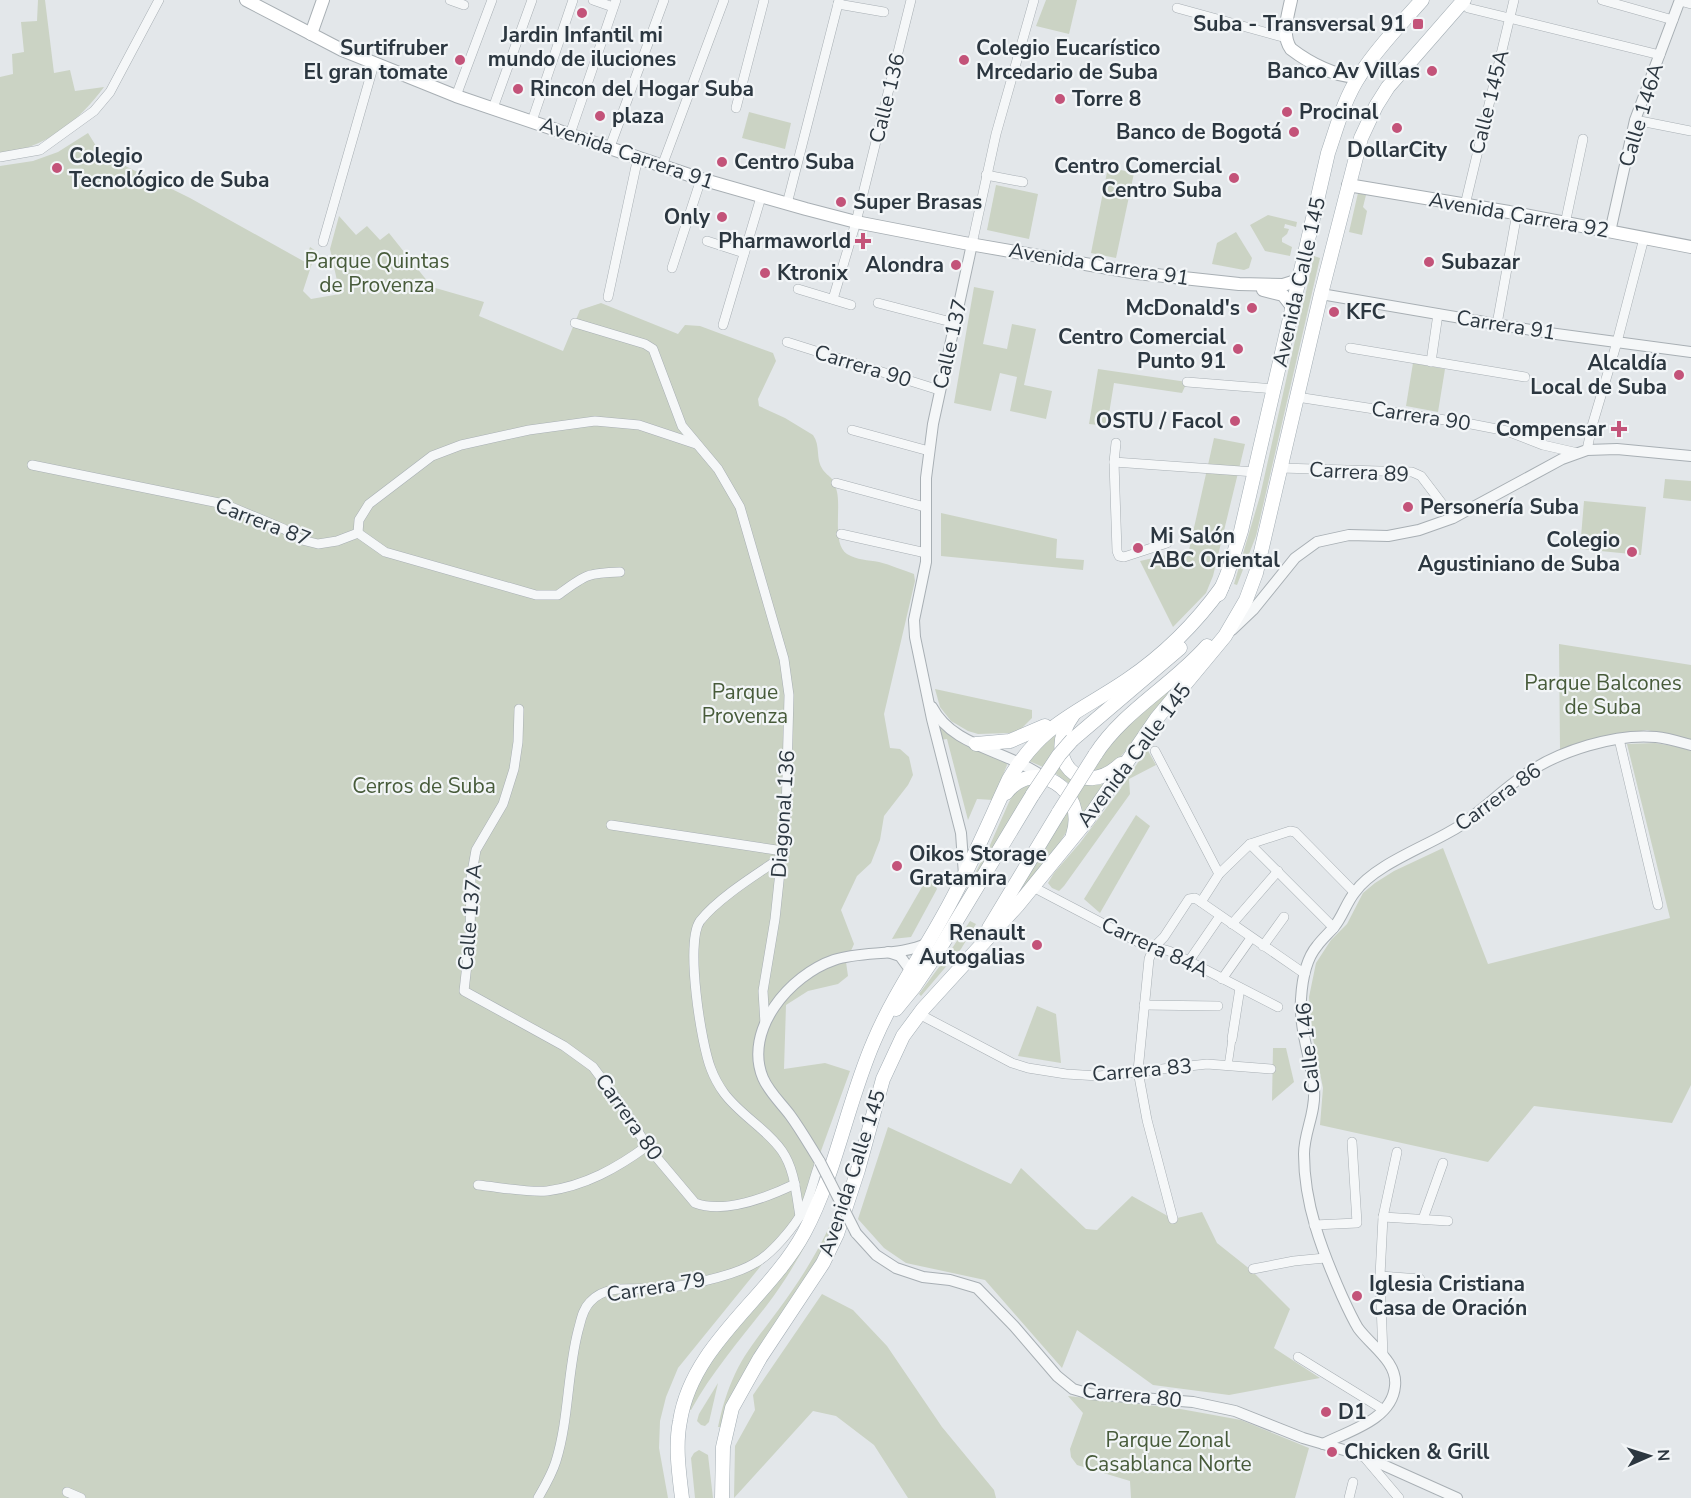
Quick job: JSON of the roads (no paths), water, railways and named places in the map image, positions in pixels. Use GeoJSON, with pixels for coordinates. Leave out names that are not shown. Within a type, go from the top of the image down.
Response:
{"type":"FeatureCollection","features":[{"type":"Feature","properties":{"kind":"main road"},"geometry":{"type":"LineString","coordinates":[[311,34],[324,0]]}},
{"type":"Feature","properties":{"kind":"main road"},"geometry":{"type":"LineString","coordinates":[[1291,0],[1286,38],[1288,46],[1294,52],[1336,74],[1360,76]]}},
{"type":"Feature","properties":{"kind":"main road","name":"Avenida Calle 145"},"geometry":{"type":"LineString","coordinates":[[872,1044],[938,953],[1059,756],[1072,740],[1183,645],[1209,614],[1222,587],[1241,531],[1328,153],[1348,96],[1360,76],[1389,37],[1422,0]]}},
{"type":"Feature","properties":{"kind":"main road","name":"Avenida Carrera 91"},"geometry":{"type":"LineString","coordinates":[[253,2],[311,34],[374,64],[456,96],[701,179],[787,204],[856,222],[1143,274],[1239,284],[1283,285],[1299,280]]}},
{"type":"Feature","properties":{"kind":"main road","name":"Avenida Calle 145"},"geometry":{"type":"LineString","coordinates":[[722,1498],[723,1447],[732,1407],[760,1358],[823,1263],[837,1234],[858,1170],[883,1079],[903,1036],[919,1014],[1033,886],[1068,843],[1107,794],[1157,718],[1226,636],[1238,617],[1251,588],[1321,294],[1361,138],[1382,96],[1412,58],[1466,4]]}},
{"type":"Feature","properties":{"kind":"main road"},"geometry":{"type":"LineString","coordinates":[[1336,74],[1348,96]]}},
{"type":"Feature","properties":{"kind":"main road","name":"Avenida Carrera 92"},"geometry":{"type":"LineString","coordinates":[[1348,185],[1517,213],[1691,247]]}},
{"type":"Feature","properties":{"kind":"main road","name":"Avenida Carrera 91"},"geometry":{"type":"LineString","coordinates":[[1239,284],[1280,294],[1293,308]]}},
{"type":"Feature","properties":{"kind":"main road","name":"Avenida Calle 145"},"geometry":{"type":"LineString","coordinates":[[970,958],[1095,755],[1114,730],[1178,676],[1219,632],[1243,592],[1264,534]]}},
{"type":"Feature","properties":{"kind":"main road","name":"Avenida Calle 145"},"geometry":{"type":"LineString","coordinates":[[682,1498],[678,1449],[679,1423],[690,1386],[717,1344],[786,1260],[803,1234],[823,1186],[872,1044],[884,1017],[964,878],[995,813],[1001,795],[1019,763],[1033,744],[1050,728],[1145,667],[1197,620],[1222,587]]}},
{"type":"Feature","properties":{"kind":"main road"},"geometry":{"type":"LineString","coordinates":[[1073,713],[1063,730],[1060,742],[1062,758],[1078,775],[1090,778],[1107,776],[1141,742]]}},
{"type":"Feature","properties":{"kind":"main road"},"geometry":{"type":"LineString","coordinates":[[976,744],[1010,741],[1073,713]]}},
{"type":"Feature","properties":{"kind":"main road"},"geometry":{"type":"LineString","coordinates":[[995,813],[1002,798],[1018,782],[1029,778],[1049,780],[1065,790],[1075,807],[1076,826],[1068,843]]}},
{"type":"Feature","properties":{"kind":"street"},"geometry":{"type":"LineString","coordinates":[[0,157],[40,150],[94,111],[110,92],[159,0]]}},
{"type":"Feature","properties":{"kind":"street"},"geometry":{"type":"LineString","coordinates":[[450,0],[464,5]]}},
{"type":"Feature","properties":{"kind":"street"},"geometry":{"type":"LineString","coordinates":[[456,96],[492,0]]}},
{"type":"Feature","properties":{"kind":"street"},"geometry":{"type":"LineString","coordinates":[[493,108],[531,0]]}},
{"type":"Feature","properties":{"kind":"street"},"geometry":{"type":"LineString","coordinates":[[532,121],[573,0]]}},
{"type":"Feature","properties":{"kind":"street"},"geometry":{"type":"LineString","coordinates":[[570,134],[615,3],[593,0]]}},
{"type":"Feature","properties":{"kind":"street"},"geometry":{"type":"LineString","coordinates":[[610,147],[664,0]]}},
{"type":"Feature","properties":{"kind":"street"},"geometry":{"type":"LineString","coordinates":[[662,166],[724,0]]}},
{"type":"Feature","properties":{"kind":"street"},"geometry":{"type":"LineString","coordinates":[[736,108],[764,0]]}},
{"type":"Feature","properties":{"kind":"street","name":"Calle 136"},"geometry":{"type":"LineString","coordinates":[[833,299],[856,222],[911,0]]}},
{"type":"Feature","properties":{"kind":"street","name":"Calle 137"},"geometry":{"type":"LineString","coordinates":[[964,878],[961,833],[926,693],[914,628],[914,611],[926,553],[925,507],[929,451],[939,390],[986,175],[1034,0]]}},
{"type":"Feature","properties":{"kind":"street","name":"Calle 145A"},"geometry":{"type":"LineString","coordinates":[[1465,205],[1514,0]]}},
{"type":"Feature","properties":{"kind":"street"},"geometry":{"type":"LineString","coordinates":[[1602,0],[1672,20]]}},
{"type":"Feature","properties":{"kind":"street"},"geometry":{"type":"LineString","coordinates":[[787,204],[838,2],[884,12]]}},
{"type":"Feature","properties":{"kind":"street","name":"Calle 146A"},"geometry":{"type":"LineString","coordinates":[[1610,232],[1635,120],[1672,20],[1684,2]]}},
{"type":"Feature","properties":{"kind":"street"},"geometry":{"type":"LineString","coordinates":[[1466,4],[1509,19],[1660,55]]}},
{"type":"Feature","properties":{"kind":"street"},"geometry":{"type":"LineString","coordinates":[[1177,8],[1286,38]]}},
{"type":"Feature","properties":{"kind":"street"},"geometry":{"type":"LineString","coordinates":[[324,238],[374,64]]}},
{"type":"Feature","properties":{"kind":"street"},"geometry":{"type":"LineString","coordinates":[[1635,120],[1691,131]]}},
{"type":"Feature","properties":{"kind":"street"},"geometry":{"type":"LineString","coordinates":[[1564,224],[1583,139]]}},
{"type":"Feature","properties":{"kind":"street"},"geometry":{"type":"LineString","coordinates":[[608,297],[638,157]]}},
{"type":"Feature","properties":{"kind":"street"},"geometry":{"type":"LineString","coordinates":[[986,175],[1023,182]]}},
{"type":"Feature","properties":{"kind":"street"},"geometry":{"type":"LineString","coordinates":[[672,268],[701,179]]}},
{"type":"Feature","properties":{"kind":"street"},"geometry":{"type":"LineString","coordinates":[[723,325],[761,197]]}},
{"type":"Feature","properties":{"kind":"street"},"geometry":{"type":"LineString","coordinates":[[1497,324],[1517,213]]}},
{"type":"Feature","properties":{"kind":"street"},"geometry":{"type":"LineString","coordinates":[[1226,636],[1253,610],[1301,552],[1317,542],[1349,535],[1406,534],[1453,518],[1547,466],[1583,452],[1617,342],[1644,238]]}},
{"type":"Feature","properties":{"kind":"street"},"geometry":{"type":"LineString","coordinates":[[707,241],[744,253]]}},
{"type":"Feature","properties":{"kind":"street"},"geometry":{"type":"LineString","coordinates":[[798,289],[851,305]]}},
{"type":"Feature","properties":{"kind":"street","name":"Carrera 91"},"geometry":{"type":"LineString","coordinates":[[1321,294],[1497,324],[1691,352]]}},
{"type":"Feature","properties":{"kind":"street"},"geometry":{"type":"LineString","coordinates":[[878,303],[955,323]]}},
{"type":"Feature","properties":{"kind":"street"},"geometry":{"type":"LineString","coordinates":[[1431,362],[1437,314]]}},
{"type":"Feature","properties":{"kind":"street"},"geometry":{"type":"LineString","coordinates":[[575,324],[645,344],[652,350],[682,426],[696,444]]}},
{"type":"Feature","properties":{"kind":"street","name":"Carrera 90"},"geometry":{"type":"LineString","coordinates":[[787,342],[939,390]]}},
{"type":"Feature","properties":{"kind":"street"},"geometry":{"type":"LineString","coordinates":[[1350,348],[1525,377]]}},
{"type":"Feature","properties":{"kind":"street"},"geometry":{"type":"LineString","coordinates":[[1186,381],[1274,389]]}},
{"type":"Feature","properties":{"kind":"street","name":"Carrera 90"},"geometry":{"type":"LineString","coordinates":[[1297,397],[1471,424],[1507,431],[1543,445],[1583,452],[1617,449],[1691,456]]}},
{"type":"Feature","properties":{"kind":"street"},"geometry":{"type":"LineString","coordinates":[[620,572],[588,575],[575,580],[558,595],[537,595],[386,552],[358,533],[359,520],[369,504],[432,456],[461,445],[529,430],[595,421],[639,425],[696,444]]}},
{"type":"Feature","properties":{"kind":"street"},"geometry":{"type":"LineString","coordinates":[[852,430],[929,451]]}},
{"type":"Feature","properties":{"kind":"street"},"geometry":{"type":"LineString","coordinates":[[1116,443],[1114,462],[1119,556],[1124,557],[1167,543]]}},
{"type":"Feature","properties":{"kind":"street","name":"Diagonal 136"},"geometry":{"type":"LineString","coordinates":[[696,444],[718,469],[740,507],[784,659],[789,695],[786,815],[763,991],[765,1024]]}},
{"type":"Feature","properties":{"kind":"street"},"geometry":{"type":"LineString","coordinates":[[1114,462],[1255,472]]}},
{"type":"Feature","properties":{"kind":"street","name":"Carrera 87"},"geometry":{"type":"LineString","coordinates":[[32,465],[224,504],[284,529],[302,540],[318,544],[337,541],[358,533]]}},
{"type":"Feature","properties":{"kind":"street","name":"Carrera 89"},"geometry":{"type":"LineString","coordinates":[[1281,468],[1412,472],[1421,476],[1453,518]]}},
{"type":"Feature","properties":{"kind":"street"},"geometry":{"type":"LineString","coordinates":[[836,483],[925,507]]}},
{"type":"Feature","properties":{"kind":"street"},"geometry":{"type":"LineString","coordinates":[[841,534],[926,553]]}},
{"type":"Feature","properties":{"kind":"street","name":"Calle 137"},"geometry":{"type":"LineString","coordinates":[[926,693],[935,713],[962,737],[1019,763],[1049,780]]}},
{"type":"Feature","properties":{"kind":"street","name":"Calle 137A"},"geometry":{"type":"LineString","coordinates":[[464,991],[470,938],[471,878],[476,850],[502,804],[514,769],[519,709]]}},
{"type":"Feature","properties":{"kind":"street","name":"Carrera 86"},"geometry":{"type":"LineString","coordinates":[[1354,892],[1377,872],[1471,818],[1534,768],[1574,751],[1619,739],[1642,736],[1660,737],[1691,745]]}},
{"type":"Feature","properties":{"kind":"street"},"geometry":{"type":"LineString","coordinates":[[1619,739],[1658,905]]}},
{"type":"Feature","properties":{"kind":"street"},"geometry":{"type":"LineString","coordinates":[[1155,751],[1219,874]]}},
{"type":"Feature","properties":{"kind":"street"},"geometry":{"type":"LineString","coordinates":[[611,825],[782,854]]}},
{"type":"Feature","properties":{"kind":"street"},"geometry":{"type":"LineString","coordinates":[[961,833],[966,836],[975,836],[987,830]]}},
{"type":"Feature","properties":{"kind":"street"},"geometry":{"type":"LineString","coordinates":[[1201,902],[1219,874],[1250,844],[1290,831],[1295,832],[1354,892]]}},
{"type":"Feature","properties":{"kind":"street"},"geometry":{"type":"LineString","coordinates":[[1250,844],[1334,928]]}},
{"type":"Feature","properties":{"kind":"street"},"geometry":{"type":"LineString","coordinates":[[782,854],[712,909],[698,924],[694,950],[695,991],[701,1030],[711,1069],[725,1094],[781,1149],[789,1164],[795,1184],[800,1216]]}},
{"type":"Feature","properties":{"kind":"street"},"geometry":{"type":"LineString","coordinates":[[1232,924],[1278,871]]}},
{"type":"Feature","properties":{"kind":"street","name":"Carrera 84A"},"geometry":{"type":"LineString","coordinates":[[1033,886],[1140,943],[1169,951],[1278,1007]]}},
{"type":"Feature","properties":{"kind":"street","name":"Calle 146"},"geometry":{"type":"LineString","coordinates":[[1354,892],[1334,928],[1316,946],[1305,974],[1300,1016],[1312,1074],[1314,1107],[1304,1156],[1306,1184],[1314,1225],[1325,1257],[1359,1329],[1390,1365],[1395,1381],[1393,1397],[1384,1410]]}},
{"type":"Feature","properties":{"kind":"street"},"geometry":{"type":"LineString","coordinates":[[1173,1219],[1147,1120],[1138,1071],[1149,959],[1154,946],[1164,937],[1189,899],[1195,898],[1305,974]]}},
{"type":"Feature","properties":{"kind":"street"},"geometry":{"type":"LineString","coordinates":[[1189,961],[1220,916]]}},
{"type":"Feature","properties":{"kind":"street"},"geometry":{"type":"LineString","coordinates":[[1263,946],[1284,917]]}},
{"type":"Feature","properties":{"kind":"street"},"geometry":{"type":"LineString","coordinates":[[1222,979],[1251,938]]}},
{"type":"Feature","properties":{"kind":"street","name":"Diagonal 136"},"geometry":{"type":"LineString","coordinates":[[818,1159],[763,1077],[759,1046],[765,1024],[777,1003],[794,985],[820,966],[850,956],[888,952],[928,943]]}},
{"type":"Feature","properties":{"kind":"street"},"geometry":{"type":"LineString","coordinates":[[888,952],[895,953],[905,960],[911,971]]}},
{"type":"Feature","properties":{"kind":"street"},"geometry":{"type":"LineString","coordinates":[[1228,1066],[1240,988]]}},
{"type":"Feature","properties":{"kind":"street","name":"Carrera 80"},"geometry":{"type":"LineString","coordinates":[[464,991],[564,1046],[593,1067],[622,1106],[647,1146],[695,1203],[706,1207],[721,1207],[772,1195],[795,1184]]}},
{"type":"Feature","properties":{"kind":"street"},"geometry":{"type":"LineString","coordinates":[[1144,1005],[1218,1006]]}},
{"type":"Feature","properties":{"kind":"street","name":"Carrera 83"},"geometry":{"type":"LineString","coordinates":[[919,1014],[1012,1063],[1066,1074],[1099,1076],[1207,1064],[1271,1069]]}},
{"type":"Feature","properties":{"kind":"street"},"geometry":{"type":"LineString","coordinates":[[1314,1225],[1357,1223],[1352,1142]]}},
{"type":"Feature","properties":{"kind":"street"},"geometry":{"type":"LineString","coordinates":[[478,1185],[545,1191],[584,1182],[623,1164],[647,1146]]}},
{"type":"Feature","properties":{"kind":"street"},"geometry":{"type":"LineString","coordinates":[[1383,1356],[1380,1276],[1383,1217],[1397,1152]]}},
{"type":"Feature","properties":{"kind":"street","name":"Carrera 80"},"geometry":{"type":"LineString","coordinates":[[818,1159],[856,1233],[876,1255],[896,1268],[977,1288],[1014,1326],[1057,1376],[1073,1389],[1090,1394],[1166,1399],[1212,1406],[1251,1416],[1323,1444],[1361,1455],[1457,1498]]}},
{"type":"Feature","properties":{"kind":"street","name":"Carrera 79"},"geometry":{"type":"LineString","coordinates":[[538,1498],[556,1463],[572,1356],[583,1312],[595,1297],[624,1288],[669,1287],[728,1274],[756,1263],[766,1255],[800,1216],[805,1207],[818,1159]]}},
{"type":"Feature","properties":{"kind":"street"},"geometry":{"type":"LineString","coordinates":[[1423,1219],[1443,1163]]}},
{"type":"Feature","properties":{"kind":"street"},"geometry":{"type":"LineString","coordinates":[[1383,1217],[1448,1221]]}},
{"type":"Feature","properties":{"kind":"street"},"geometry":{"type":"LineString","coordinates":[[1253,1269],[1294,1260],[1325,1257]]}},
{"type":"Feature","properties":{"kind":"street"},"geometry":{"type":"LineString","coordinates":[[1380,1276],[1420,1279]]}},
{"type":"Feature","properties":{"kind":"street"},"geometry":{"type":"LineString","coordinates":[[1298,1357],[1384,1410],[1364,1424],[1323,1444]]}},
{"type":"Feature","properties":{"kind":"street"},"geometry":{"type":"LineString","coordinates":[[1361,1455],[1399,1498]]}},
{"type":"Feature","properties":{"kind":"street"},"geometry":{"type":"LineString","coordinates":[[1349,1498],[1353,1482]]}},
{"type":"Feature","properties":{"kind":"street"},"geometry":{"type":"LineString","coordinates":[[67,1492],[81,1498]]}},
{"type":"Feature","properties":{"kind":"place","name":"Jardin Infantil mi mundo de iluciones"},"geometry":{"type":"Point","coordinates":[582,13]}},
{"type":"Feature","properties":{"kind":"place","name":"Suba - Transversal 91"},"geometry":{"type":"Point","coordinates":[1418,24]}},
{"type":"Feature","properties":{"kind":"place","name":"Surtifruber El gran tomate"},"geometry":{"type":"Point","coordinates":[460,60]}},
{"type":"Feature","properties":{"kind":"place","name":"Colegio Eucarístico Mrcedario de Suba"},"geometry":{"type":"Point","coordinates":[964,60]}},
{"type":"Feature","properties":{"kind":"place","name":"Banco Av Villas"},"geometry":{"type":"Point","coordinates":[1432,71]}},
{"type":"Feature","properties":{"kind":"place","name":"Rincon del Hogar Suba"},"geometry":{"type":"Point","coordinates":[518,89]}},
{"type":"Feature","properties":{"kind":"place","name":"Torre 8"},"geometry":{"type":"Point","coordinates":[1060,99]}},
{"type":"Feature","properties":{"kind":"place","name":"Procinal"},"geometry":{"type":"Point","coordinates":[1287,112]}},
{"type":"Feature","properties":{"kind":"place","name":"plaza"},"geometry":{"type":"Point","coordinates":[600,116]}},
{"type":"Feature","properties":{"kind":"place","name":"DollarCity"},"geometry":{"type":"Point","coordinates":[1397,128]}},
{"type":"Feature","properties":{"kind":"place","name":"Banco de Bogotá"},"geometry":{"type":"Point","coordinates":[1294,132]}},
{"type":"Feature","properties":{"kind":"place","name":"Centro Suba"},"geometry":{"type":"Point","coordinates":[722,162]}},
{"type":"Feature","properties":{"kind":"place","name":"Colegio Tecnológico de Suba"},"geometry":{"type":"Point","coordinates":[57,168]}},
{"type":"Feature","properties":{"kind":"place","name":"Centro Comercial Centro Suba"},"geometry":{"type":"Point","coordinates":[1234,178]}},
{"type":"Feature","properties":{"kind":"place","name":"Super Brasas"},"geometry":{"type":"Point","coordinates":[841,202]}},
{"type":"Feature","properties":{"kind":"place","name":"Only"},"geometry":{"type":"Point","coordinates":[722,217]}},
{"type":"Feature","properties":{"kind":"place","name":"Pharmaworld"},"geometry":{"type":"Point","coordinates":[863,241]}},
{"type":"Feature","properties":{"kind":"place","name":"Subazar"},"geometry":{"type":"Point","coordinates":[1429,262]}},
{"type":"Feature","properties":{"kind":"place","name":"Alondra"},"geometry":{"type":"Point","coordinates":[956,265]}},
{"type":"Feature","properties":{"kind":"place","name":"Ktronix"},"geometry":{"type":"Point","coordinates":[765,273]}},
{"type":"Feature","properties":{"kind":"place","name":"McDonald's"},"geometry":{"type":"Point","coordinates":[1252,308]}},
{"type":"Feature","properties":{"kind":"place","name":"KFC"},"geometry":{"type":"Point","coordinates":[1334,312]}},
{"type":"Feature","properties":{"kind":"place","name":"Centro Comercial Punto 91"},"geometry":{"type":"Point","coordinates":[1238,349]}},
{"type":"Feature","properties":{"kind":"place","name":"Alcaldía Local de Suba"},"geometry":{"type":"Point","coordinates":[1679,375]}},
{"type":"Feature","properties":{"kind":"place","name":"OSTU / Facol"},"geometry":{"type":"Point","coordinates":[1235,421]}},
{"type":"Feature","properties":{"kind":"place","name":"Compensar"},"geometry":{"type":"Point","coordinates":[1619,429]}},
{"type":"Feature","properties":{"kind":"place","name":"Personería Suba"},"geometry":{"type":"Point","coordinates":[1408,507]}},
{"type":"Feature","properties":{"kind":"place","name":"Mi Salón ABC Oriental"},"geometry":{"type":"Point","coordinates":[1138,548]}},
{"type":"Feature","properties":{"kind":"place","name":"Colegio Agustiniano de Suba"},"geometry":{"type":"Point","coordinates":[1632,552]}},
{"type":"Feature","properties":{"kind":"place","name":"Oikos Storage Gratamira"},"geometry":{"type":"Point","coordinates":[897,866]}},
{"type":"Feature","properties":{"kind":"place","name":"Renault Autogalias"},"geometry":{"type":"Point","coordinates":[1037,945]}},
{"type":"Feature","properties":{"kind":"place","name":"Iglesia Cristiana Casa de Oración"},"geometry":{"type":"Point","coordinates":[1357,1296]}},
{"type":"Feature","properties":{"kind":"place","name":"D1"},"geometry":{"type":"Point","coordinates":[1326,1412]}},
{"type":"Feature","properties":{"kind":"place","name":"Chicken & Grill"},"geometry":{"type":"Point","coordinates":[1332,1452]}},
{"type":"Feature","properties":{"kind":"park label","name":"Parque Quintas de Provenza"},"geometry":{"type":"Point","coordinates":[377,273]}},
{"type":"Feature","properties":{"kind":"park label","name":"Parque Balcones de Suba"},"geometry":{"type":"Point","coordinates":[1603,695]}},
{"type":"Feature","properties":{"kind":"park label","name":"Parque Provenza"},"geometry":{"type":"Point","coordinates":[745,704]}},
{"type":"Feature","properties":{"kind":"park label","name":"Cerros de Suba"},"geometry":{"type":"Point","coordinates":[424,786]}},
{"type":"Feature","properties":{"kind":"park label","name":"Parque Zonal Casablanca Norte"},"geometry":{"type":"Point","coordinates":[1168,1452]}}]}
